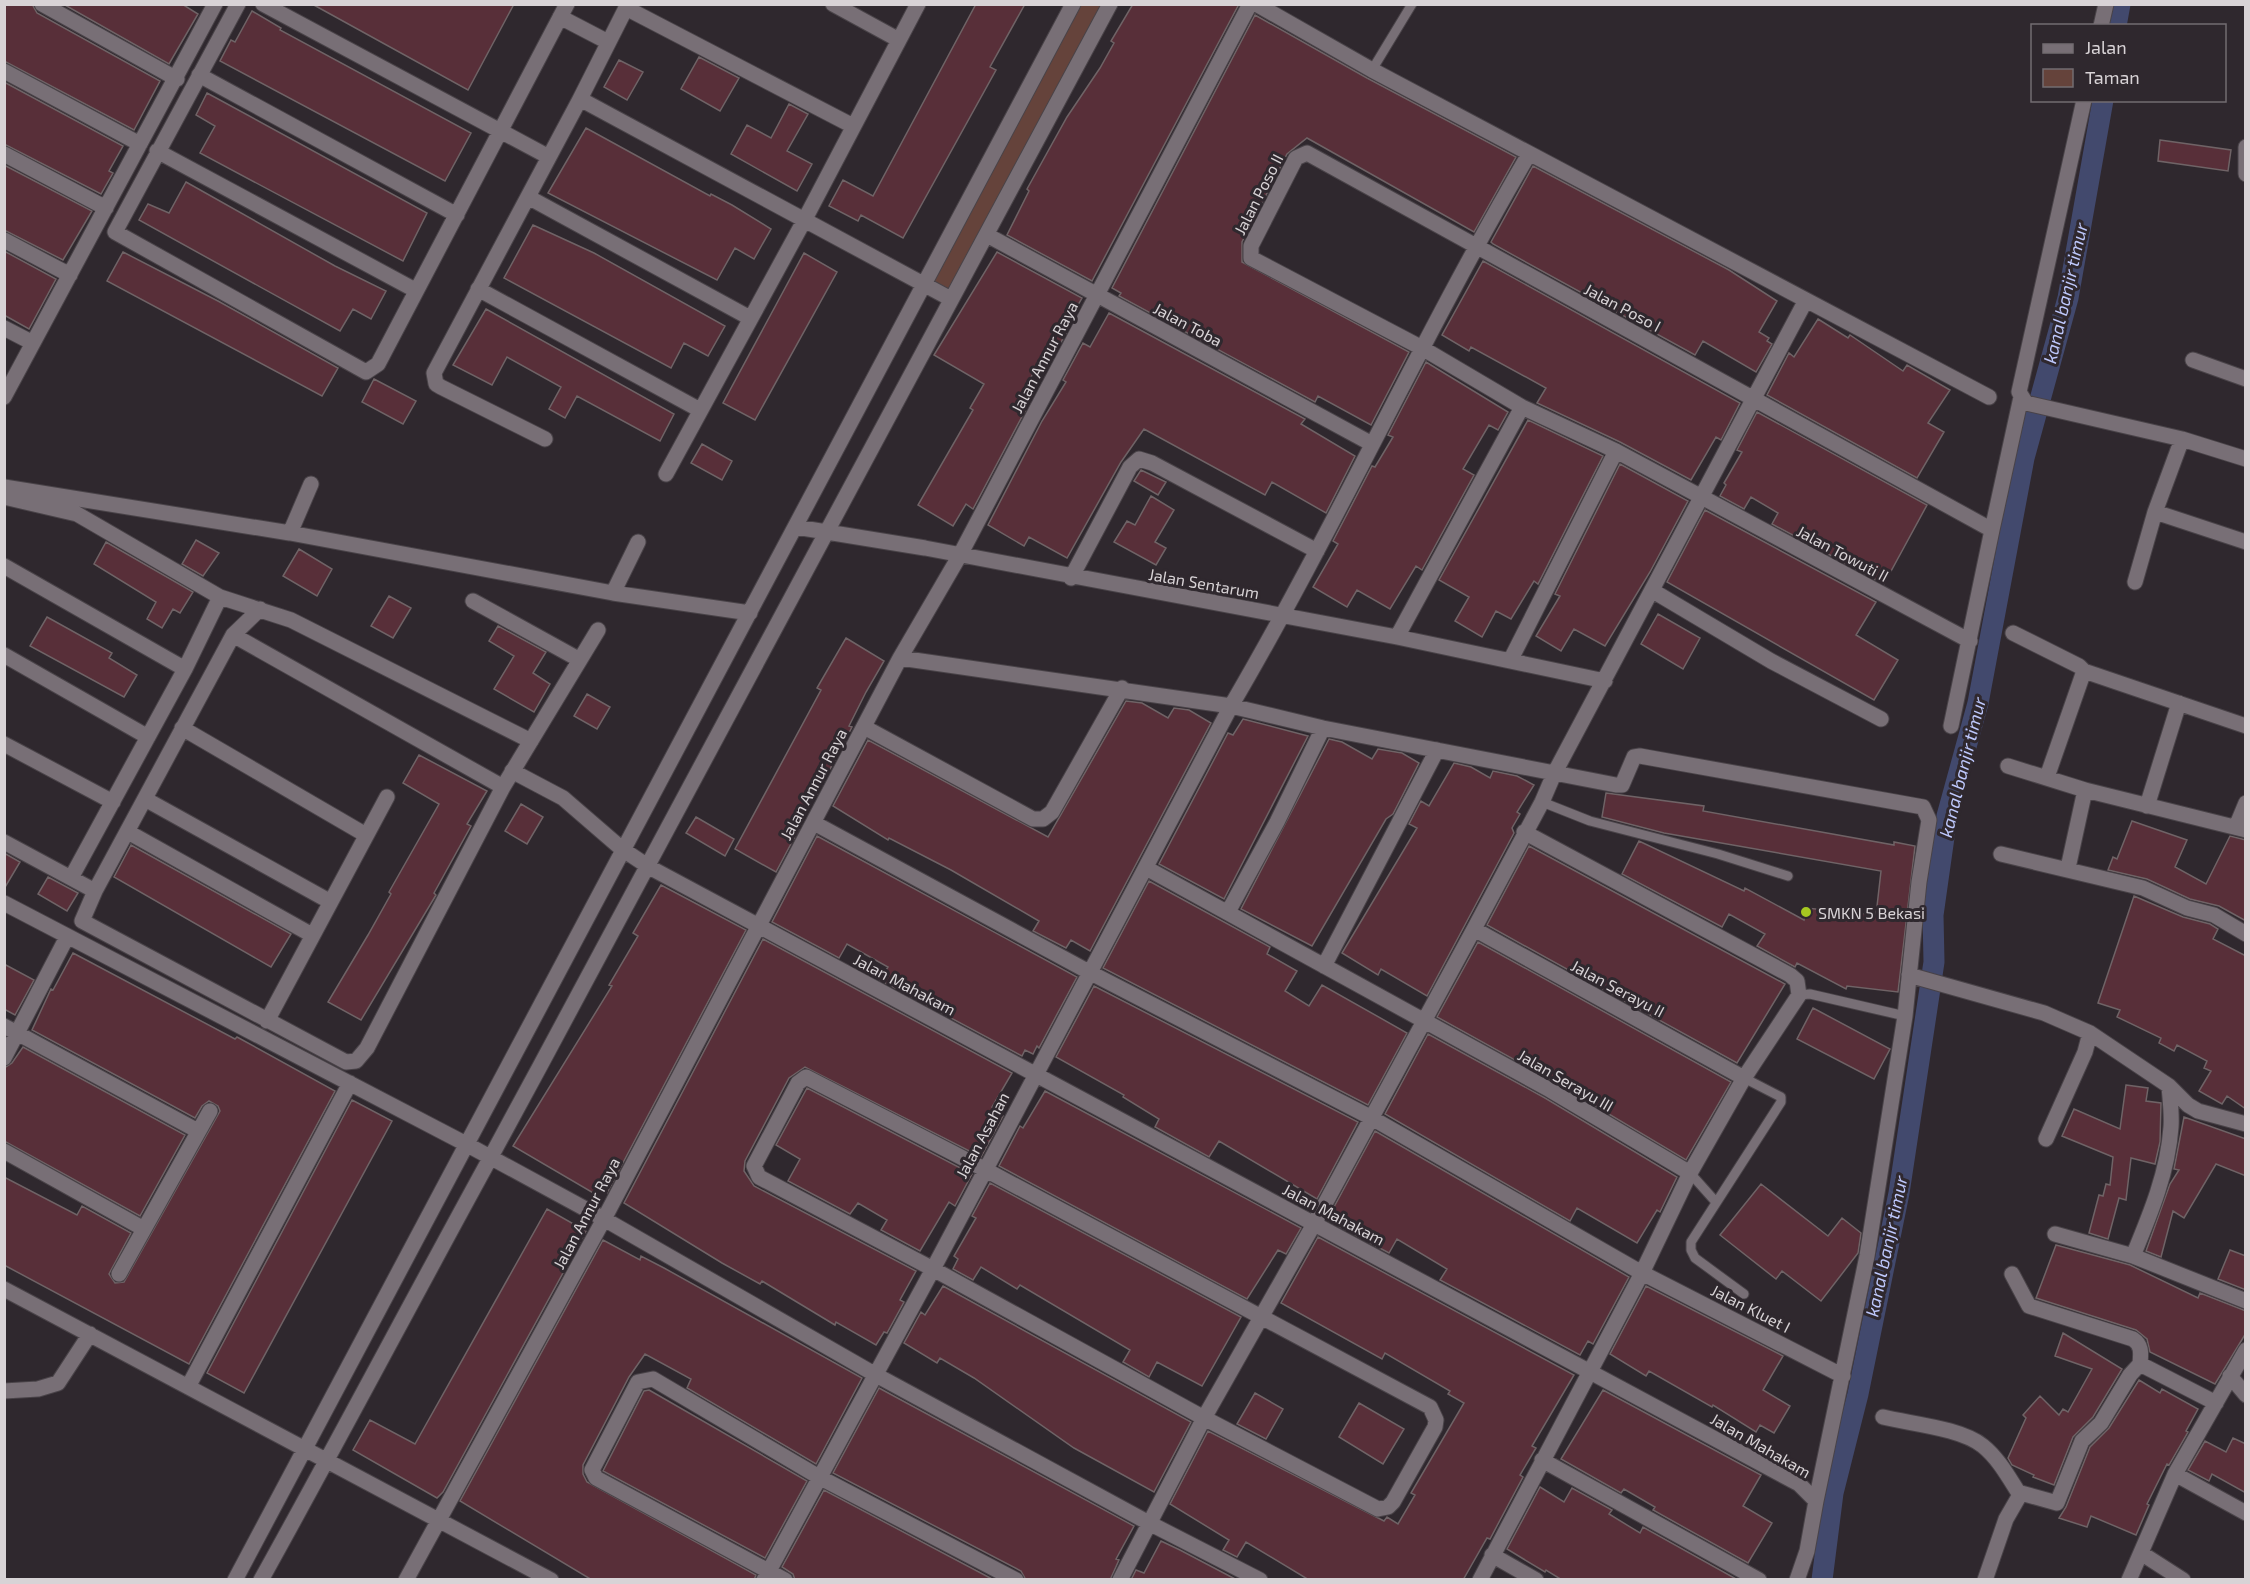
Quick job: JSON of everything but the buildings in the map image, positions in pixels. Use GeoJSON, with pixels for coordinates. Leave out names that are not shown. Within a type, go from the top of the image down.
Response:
{"type":"FeatureCollection","features":[{"type":"Feature","properties":{"kind":"street"},"geometry":{"type":"LineString","coordinates":[[42,4],[177,79]]}},
{"type":"Feature","properties":{"kind":"street"},"geometry":{"type":"LineString","coordinates":[[238,4],[115,232],[118,237],[361,371],[370,371],[378,364],[564,11],[608,42]]}},
{"type":"Feature","properties":{"kind":"street"},"geometry":{"type":"LineString","coordinates":[[263,4],[549,157]]}},
{"type":"Feature","properties":{"kind":"street"},"geometry":{"type":"LineString","coordinates":[[833,4],[899,40]]}},
{"type":"Feature","properties":{"kind":"street"},"geometry":{"type":"LineString","coordinates":[[666,474],[805,219],[918,4]]}},
{"type":"Feature","properties":{"kind":"street"},"geometry":{"type":"LineString","coordinates":[[235,1580],[1073,4]]}},
{"type":"Feature","properties":{"kind":"street"},"geometry":{"type":"LineString","coordinates":[[261,1580],[328,1461],[490,1157],[649,867],[1110,4]]}},
{"type":"Feature","properties":{"kind":"street","name":"Jalan Annur Raya"},"geometry":{"type":"LineString","coordinates":[[406,1580],[604,1219],[900,658],[960,555],[1250,4]]}},
{"type":"Feature","properties":{"kind":"street"},"geometry":{"type":"LineString","coordinates":[[1256,4],[1372,70],[1989,397]]}},
{"type":"Feature","properties":{"kind":"street"},"geometry":{"type":"LineString","coordinates":[[2101,24],[2106,4]]}},
{"type":"Feature","properties":{"kind":"street"},"geometry":{"type":"LineString","coordinates":[[7,388],[177,79],[210,6]]}},
{"type":"Feature","properties":{"kind":"street"},"geometry":{"type":"LineString","coordinates":[[545,439],[441,387],[434,379],[437,365],[580,99],[627,6],[853,126]]}},
{"type":"Feature","properties":{"kind":"street"},"geometry":{"type":"LineString","coordinates":[[4,70],[140,144]]}},
{"type":"Feature","properties":{"kind":"street"},"geometry":{"type":"LineString","coordinates":[[199,75],[457,215]]}},
{"type":"Feature","properties":{"kind":"street"},"geometry":{"type":"LineString","coordinates":[[580,99],[951,299]]}},
{"type":"Feature","properties":{"kind":"street"},"geometry":{"type":"LineString","coordinates":[[1951,726],[1992,530],[2023,400],[2023,366],[2084,102]]}},
{"type":"Feature","properties":{"kind":"street"},"geometry":{"type":"LineString","coordinates":[[2246,147],[2246,174]]}},
{"type":"Feature","properties":{"kind":"street"},"geometry":{"type":"LineString","coordinates":[[158,151],[415,290]]}},
{"type":"Feature","properties":{"kind":"street","name":"Jalan Poso II"},"geometry":{"type":"LineString","coordinates":[[1422,348],[1251,258],[1251,246],[1296,158],[1307,153],[1474,248]]}},
{"type":"Feature","properties":{"kind":"street"},"geometry":{"type":"LineString","coordinates":[[4,154],[106,208]]}},
{"type":"Feature","properties":{"kind":"street","name":"Jalan Asahan"},"geometry":{"type":"LineString","coordinates":[[766,1575],[933,1269],[1089,972],[1148,869],[1232,706],[1284,616],[1474,248],[1529,154]]}},
{"type":"Feature","properties":{"kind":"street"},"geometry":{"type":"LineString","coordinates":[[528,197],[750,318]]}},
{"type":"Feature","properties":{"kind":"street","name":"Jalan Toba"},"geometry":{"type":"LineString","coordinates":[[987,235],[1372,444]]}},
{"type":"Feature","properties":{"kind":"street"},"geometry":{"type":"LineString","coordinates":[[4,240],[70,274]]}},
{"type":"Feature","properties":{"kind":"street","name":"Jalan Poso I"},"geometry":{"type":"LineString","coordinates":[[1474,248],[1754,398],[1992,530]]}},
{"type":"Feature","properties":{"kind":"street"},"geometry":{"type":"LineString","coordinates":[[478,289],[700,410]]}},
{"type":"Feature","properties":{"kind":"street"},"geometry":{"type":"LineString","coordinates":[[1120,1580],[1204,1418],[1314,1224],[1474,929],[1806,300]]}},
{"type":"Feature","properties":{"kind":"street"},"geometry":{"type":"LineString","coordinates":[[4,328],[33,343]]}},
{"type":"Feature","properties":{"kind":"street","name":"Jalan Towuti II"},"geometry":{"type":"LineString","coordinates":[[1422,348],[1522,407],[1616,451],[1970,641]]}},
{"type":"Feature","properties":{"kind":"street"},"geometry":{"type":"LineString","coordinates":[[2193,360],[2246,379]]}},
{"type":"Feature","properties":{"kind":"street"},"geometry":{"type":"LineString","coordinates":[[2023,400],[2182,439],[2246,459]]}},
{"type":"Feature","properties":{"kind":"street"},"geometry":{"type":"LineString","coordinates":[[1397,637],[1522,407]]}},
{"type":"Feature","properties":{"kind":"street"},"geometry":{"type":"LineString","coordinates":[[2135,582],[2155,512],[2182,439]]}},
{"type":"Feature","properties":{"kind":"street"},"geometry":{"type":"LineString","coordinates":[[1510,661],[1616,451]]}},
{"type":"Feature","properties":{"kind":"street"},"geometry":{"type":"LineString","coordinates":[[1071,578],[1130,467],[1139,459],[1152,463],[1317,551]]}},
{"type":"Feature","properties":{"kind":"street"},"geometry":{"type":"LineString","coordinates":[[290,533],[311,484]]}},
{"type":"Feature","properties":{"kind":"street"},"geometry":{"type":"LineString","coordinates":[[4,487],[290,533],[614,593],[750,614]]}},
{"type":"Feature","properties":{"kind":"street"},"geometry":{"type":"LineString","coordinates":[[4,497],[77,514],[220,597],[291,620],[531,741]]}},
{"type":"Feature","properties":{"kind":"street"},"geometry":{"type":"LineString","coordinates":[[2155,512],[2246,542]]}},
{"type":"Feature","properties":{"kind":"street","name":"Jalan Sentarum"},"geometry":{"type":"LineString","coordinates":[[796,527],[960,555],[1071,578],[1397,637],[1605,681]]}},
{"type":"Feature","properties":{"kind":"street"},"geometry":{"type":"LineString","coordinates":[[614,593],[638,542]]}},
{"type":"Feature","properties":{"kind":"street"},"geometry":{"type":"LineString","coordinates":[[4,566],[185,669]]}},
{"type":"Feature","properties":{"kind":"street"},"geometry":{"type":"LineString","coordinates":[[1653,591],[1771,661],[1881,719]]}},
{"type":"Feature","properties":{"kind":"street"},"geometry":{"type":"LineString","coordinates":[[72,878],[185,669],[220,597]]}},
{"type":"Feature","properties":{"kind":"street"},"geometry":{"type":"LineString","coordinates":[[473,601],[580,660]]}},
{"type":"Feature","properties":{"kind":"street"},"geometry":{"type":"LineString","coordinates":[[260,609],[233,635],[95,891],[82,921],[346,1062],[356,1061],[362,1057],[503,787],[598,630]]}},
{"type":"Feature","properties":{"kind":"street"},"geometry":{"type":"LineString","coordinates":[[2013,633],[2079,666],[2084,671],[2246,726]]}},
{"type":"Feature","properties":{"kind":"street"},"geometry":{"type":"LineString","coordinates":[[233,635],[503,787]]}},
{"type":"Feature","properties":{"kind":"street"},"geometry":{"type":"LineString","coordinates":[[4,655],[148,737]]}},
{"type":"Feature","properties":{"kind":"street"},"geometry":{"type":"LineString","coordinates":[[900,658],[1122,688],[1232,706],[1323,728],[1554,774],[1622,785],[1630,761],[1640,756],[1923,807],[1929,820],[1921,978],[1905,1016],[1867,1256],[1816,1501]]}},
{"type":"Feature","properties":{"kind":"street"},"geometry":{"type":"LineString","coordinates":[[2047,777],[2084,671]]}},
{"type":"Feature","properties":{"kind":"street"},"geometry":{"type":"LineString","coordinates":[[864,727],[1033,819],[1043,819],[1052,812],[1122,688]]}},
{"type":"Feature","properties":{"kind":"street"},"geometry":{"type":"LineString","coordinates":[[2147,806],[2180,703]]}},
{"type":"Feature","properties":{"kind":"street"},"geometry":{"type":"LineString","coordinates":[[182,728],[366,835]]}},
{"type":"Feature","properties":{"kind":"street"},"geometry":{"type":"LineString","coordinates":[[1228,912],[1277,822],[1323,728]]}},
{"type":"Feature","properties":{"kind":"street"},"geometry":{"type":"LineString","coordinates":[[4,744],[113,802]]}},
{"type":"Feature","properties":{"kind":"street"},"geometry":{"type":"LineString","coordinates":[[1324,966],[1437,750]]}},
{"type":"Feature","properties":{"kind":"street"},"geometry":{"type":"LineString","coordinates":[[2008,766],[2085,790],[2241,828],[2246,802]]}},
{"type":"Feature","properties":{"kind":"street","name":"Jalan Mahakam"},"geometry":{"type":"LineString","coordinates":[[512,771],[563,798],[622,849],[649,867],[1799,1484],[1816,1501],[1807,1551],[1797,1580]]}},
{"type":"Feature","properties":{"kind":"street"},"geometry":{"type":"LineString","coordinates":[[2068,868],[2085,790]]}},
{"type":"Feature","properties":{"kind":"street"},"geometry":{"type":"LineString","coordinates":[[267,1021],[387,797]]}},
{"type":"Feature","properties":{"kind":"street"},"geometry":{"type":"LineString","coordinates":[[145,799],[329,902]]}},
{"type":"Feature","properties":{"kind":"street","name":"Jalan Kluet I"},"geometry":{"type":"LineString","coordinates":[[814,822],[1089,972],[1370,1117],[1642,1273],[1843,1376]]}},
{"type":"Feature","properties":{"kind":"street"},"geometry":{"type":"LineString","coordinates":[[128,832],[312,935]]}},
{"type":"Feature","properties":{"kind":"street"},"geometry":{"type":"LineString","coordinates":[[1480,1580],[1642,1273],[1690,1173],[1744,1078],[1799,995],[1797,981],[1790,975],[1524,832]]}},
{"type":"Feature","properties":{"kind":"street"},"geometry":{"type":"LineString","coordinates":[[4,842],[95,891]]}},
{"type":"Feature","properties":{"kind":"street"},"geometry":{"type":"LineString","coordinates":[[2001,854],[2068,868],[2143,888],[2187,908],[2214,915],[2246,934]]}},
{"type":"Feature","properties":{"kind":"street","name":"Jalan Serayu III"},"geometry":{"type":"LineString","coordinates":[[1148,869],[1422,1022],[1550,1090],[1690,1173]]}},
{"type":"Feature","properties":{"kind":"street"},"geometry":{"type":"LineString","coordinates":[[4,903],[466,1144],[604,1219],[876,1375],[1149,1523],[1260,1580]]}},
{"type":"Feature","properties":{"kind":"street","name":"Jalan Serayu II"},"geometry":{"type":"LineString","coordinates":[[1474,929],[1744,1078]]}},
{"type":"Feature","properties":{"kind":"street"},"geometry":{"type":"LineString","coordinates":[[4,1058],[11,1030],[67,937]]}},
{"type":"Feature","properties":{"kind":"street"},"geometry":{"type":"LineString","coordinates":[[1921,978],[2044,1013],[2090,1033],[2169,1086],[2188,1105],[2198,1111],[2246,1124]]}},
{"type":"Feature","properties":{"kind":"street"},"geometry":{"type":"LineString","coordinates":[[11,1030],[198,1131]]}},
{"type":"Feature","properties":{"kind":"street"},"geometry":{"type":"LineString","coordinates":[[2046,1139],[2085,1052],[2090,1033]]}},
{"type":"Feature","properties":{"kind":"street"},"geometry":{"type":"LineString","coordinates":[[806,1077],[984,1169],[1430,1407],[1436,1420],[1435,1427],[1388,1507],[1378,1509],[1204,1418],[933,1269],[759,1177],[754,1166],[798,1083],[806,1077]]}},
{"type":"Feature","properties":{"kind":"street"},"geometry":{"type":"LineString","coordinates":[[188,1386],[350,1083]]}},
{"type":"Feature","properties":{"kind":"street"},"geometry":{"type":"LineString","coordinates":[[2133,1256],[2154,1207],[2164,1168],[2171,1127],[2169,1086]]}},
{"type":"Feature","properties":{"kind":"street"},"geometry":{"type":"LineString","coordinates":[[119,1274],[210,1112]]}},
{"type":"Feature","properties":{"kind":"street"},"geometry":{"type":"LineString","coordinates":[[4,1151],[144,1229]]}},
{"type":"Feature","properties":{"kind":"street"},"geometry":{"type":"LineString","coordinates":[[2055,1234],[2133,1256],[2246,1301]]}},
{"type":"Feature","properties":{"kind":"street"},"geometry":{"type":"LineString","coordinates":[[1883,1417],[1963,1435],[1981,1444],[1996,1458],[2020,1495],[2057,1503],[2082,1441],[2101,1423],[2130,1375],[2140,1364],[2141,1350],[2133,1339],[2029,1306],[2012,1274]]}},
{"type":"Feature","properties":{"kind":"street"},"geometry":{"type":"LineString","coordinates":[[4,1289],[439,1520],[540,1577]]}},
{"type":"Feature","properties":{"kind":"street"},"geometry":{"type":"LineString","coordinates":[[4,1391],[38,1389],[58,1383],[90,1334]]}},
{"type":"Feature","properties":{"kind":"street"},"geometry":{"type":"LineString","coordinates":[[2129,1580],[2175,1474],[2246,1350]]}},
{"type":"Feature","properties":{"kind":"street"},"geometry":{"type":"LineString","coordinates":[[2140,1364],[2216,1403]]}},
{"type":"Feature","properties":{"kind":"street"},"geometry":{"type":"LineString","coordinates":[[2230,1376],[2246,1395]]}},
{"type":"Feature","properties":{"kind":"street"},"geometry":{"type":"LineString","coordinates":[[785,1580],[766,1575],[596,1479],[592,1470],[598,1454],[638,1382],[649,1378],[819,1477],[1016,1580]]}},
{"type":"Feature","properties":{"kind":"street"},"geometry":{"type":"LineString","coordinates":[[1542,1460],[1759,1580]]}},
{"type":"Feature","properties":{"kind":"street"},"geometry":{"type":"LineString","coordinates":[[2175,1474],[2246,1513]]}},
{"type":"Feature","properties":{"kind":"street"},"geometry":{"type":"LineString","coordinates":[[1985,1580],[2006,1519],[2020,1495]]}},
{"type":"Feature","properties":{"kind":"street"},"geometry":{"type":"LineString","coordinates":[[2141,1553],[2183,1580]]}},
{"type":"Feature","properties":{"kind":"street"},"geometry":{"type":"LineString","coordinates":[[1492,1555],[1536,1580]]}},
{"type":"Feature","properties":{"kind":"lane"},"geometry":{"type":"LineString","coordinates":[[1372,70],[1412,4]]}},
{"type":"Feature","properties":{"kind":"lane"},"geometry":{"type":"LineString","coordinates":[[1542,802],[1590,821],[1718,854],[1788,876]]}},
{"type":"Feature","properties":{"kind":"lane"},"geometry":{"type":"LineString","coordinates":[[1799,995],[1810,994],[1905,1016]]}},
{"type":"Feature","properties":{"kind":"lane"},"geometry":{"type":"LineString","coordinates":[[1744,1078],[1773,1091],[1781,1097],[1781,1102],[1715,1201],[1691,1242],[1691,1250],[1695,1258],[1744,1294]]}},
{"type":"Feature","properties":{"kind":"lane"},"geometry":{"type":"LineString","coordinates":[[1690,1173],[1715,1201]]}},
{"type":"Feature","properties":{"kind":"green space"},"geometry":{"type":"Polygon","coordinates":[[[1073,5],[1110,5],[951,299],[924,285],[1073,5]]]}},
{"type":"Feature","properties":{"kind":"waterway","name":"kanal banjir timur"},"geometry":{"type":"LineString","coordinates":[[2116,24],[2120,4]]}},
{"type":"Feature","properties":{"kind":"waterway","name":"kanal banjir timur"},"geometry":{"type":"LineString","coordinates":[[1822,1580],[1833,1493],[1858,1394],[1899,1193],[1934,962],[1933,915],[1947,816],[1978,703],[2024,458],[2068,298],[2103,102]]}},
{"type":"Feature","properties":{"kind":"place","name":"SMKN 5 Bekasi"},"geometry":{"type":"Point","coordinates":[1806,912]}}]}
